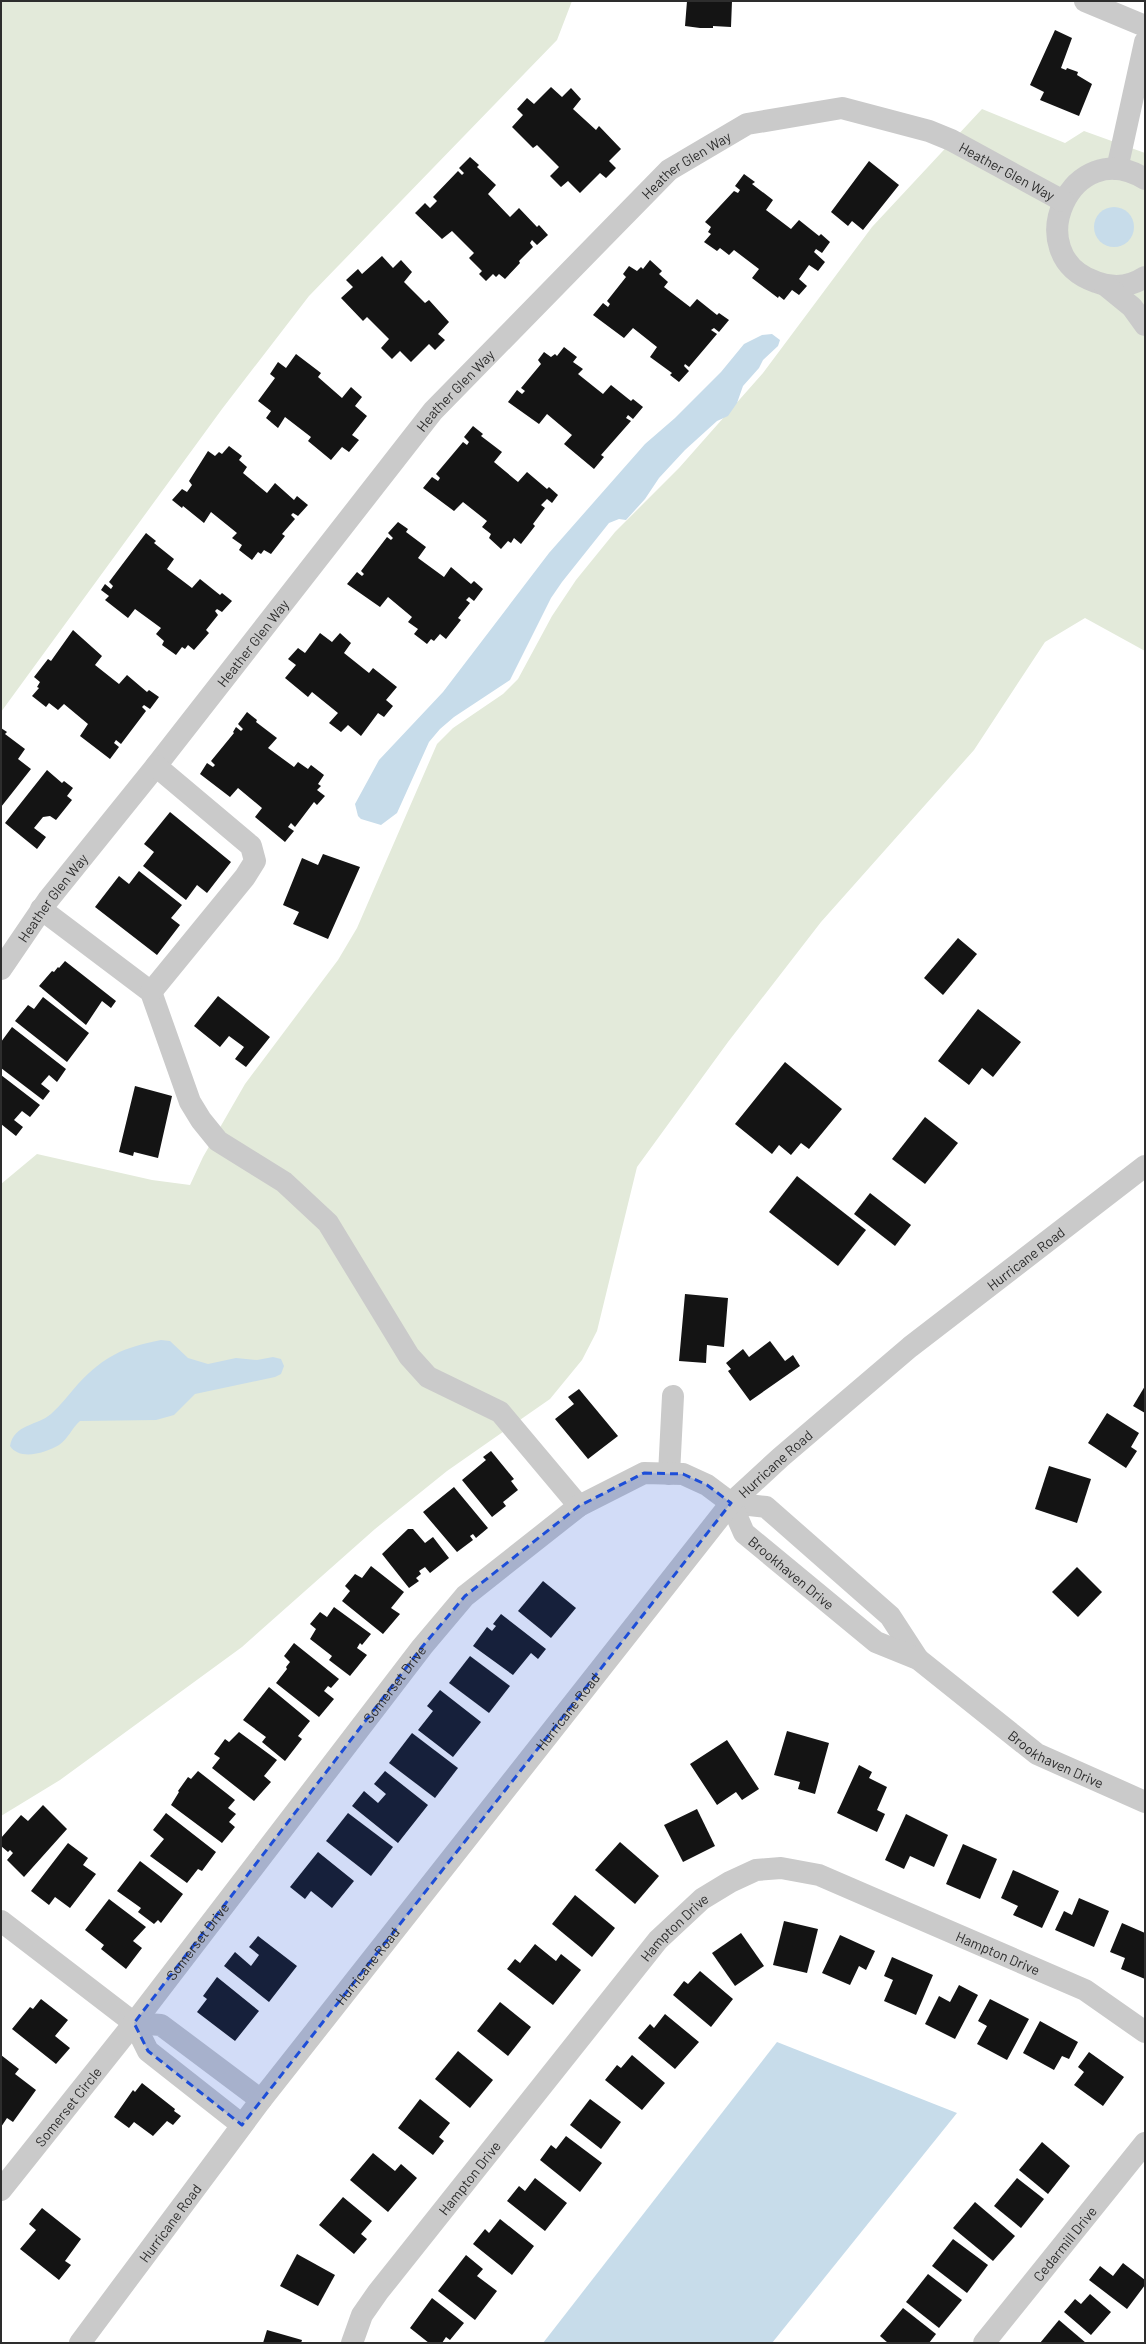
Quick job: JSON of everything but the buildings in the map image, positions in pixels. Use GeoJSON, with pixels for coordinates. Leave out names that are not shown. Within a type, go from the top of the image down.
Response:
{"type":"FeatureCollection","features":[{"type":"Feature","properties":{"kind":"street"},"geometry":{"type":"LineString","coordinates":[[1085,1],[1145,26]]}},
{"type":"Feature","properties":{"kind":"street"},"geometry":{"type":"LineString","coordinates":[[1117,169],[1145,42]]}},
{"type":"Feature","properties":{"kind":"street","name":"Heather Glen Way"},"geometry":{"type":"LineString","coordinates":[[1,968],[41,909],[156,766],[433,411],[592,246],[669,170],[680,162],[747,124],[842,108],[929,132],[951,140],[1063,201]]}},
{"type":"Feature","properties":{"kind":"street"},"geometry":{"type":"LineString","coordinates":[[1145,179],[1137,173],[1117,169],[1100,171],[1085,177],[1072,188],[1063,201],[1057,218],[1057,236],[1063,254],[1073,268],[1088,279],[1105,285],[1122,286],[1145,277]]}},
{"type":"Feature","properties":{"kind":"street"},"geometry":{"type":"LineString","coordinates":[[1105,285],[1132,307],[1145,325]]}},
{"type":"Feature","properties":{"kind":"street"},"geometry":{"type":"LineString","coordinates":[[151,992],[245,877],[255,861],[251,846],[156,766]]}},
{"type":"Feature","properties":{"kind":"street"},"geometry":{"type":"LineString","coordinates":[[41,909],[151,992],[190,1102],[201,1120],[218,1141],[284,1182],[328,1224],[409,1356],[428,1376],[500,1412],[579,1506]]}},
{"type":"Feature","properties":{"kind":"street","name":"Hurricane Road"},"geometry":{"type":"LineString","coordinates":[[80,2343],[261,2100],[731,1503],[781,1457],[910,1347],[1145,1166]]}},
{"type":"Feature","properties":{"kind":"street"},"geometry":{"type":"LineString","coordinates":[[669,1474],[673,1396]]}},
{"type":"Feature","properties":{"kind":"street","name":"Somerset Drive"},"geometry":{"type":"LineString","coordinates":[[134,2022],[422,1647],[463,1598],[579,1506],[644,1472],[684,1474],[701,1482],[731,1503]]}},
{"type":"Feature","properties":{"kind":"street","name":"Brookhaven Drive"},"geometry":{"type":"LineString","coordinates":[[918,1659],[890,1616],[766,1506],[731,1503],[744,1533],[876,1642],[918,1659],[1037,1754],[1145,1802]]}},
{"type":"Feature","properties":{"kind":"street","name":"Hampton Drive"},"geometry":{"type":"LineString","coordinates":[[352,2343],[362,2315],[378,2292],[658,1940],[702,1899],[730,1882],[756,1870],[787,1869],[826,1878],[1085,1990],[1145,2032]]}},
{"type":"Feature","properties":{"kind":"street"},"geometry":{"type":"LineString","coordinates":[[1,1921],[134,2022],[148,2051],[242,2125]]}},
{"type":"Feature","properties":{"kind":"street"},"geometry":{"type":"LineString","coordinates":[[134,2022],[161,2025],[261,2100]]}},
{"type":"Feature","properties":{"kind":"street","name":"Somerset Circle"},"geometry":{"type":"LineString","coordinates":[[1,2190],[134,2022]]}},
{"type":"Feature","properties":{"kind":"street","name":"Cedarmill Drive"},"geometry":{"type":"LineString","coordinates":[[984,2343],[1145,2143]]}},
{"type":"Feature","properties":{"kind":"highlighted area"},"geometry":{"type":"Polygon","coordinates":[[[644,1473],[683,1474],[707,1485],[731,1503],[242,2125],[148,2051],[134,2023],[422,1647],[465,1596],[579,1506],[644,1473]]]}},
{"type":"Feature","properties":{"kind":"green space"},"geometry":{"type":"Polygon","coordinates":[[[1,1],[572,1],[557,40],[309,296],[222,409],[1,712],[1,1]]]}},
{"type":"Feature","properties":{"kind":"green space"},"geometry":{"type":"Polygon","coordinates":[[[982,109],[1065,143],[1084,131],[1145,153],[1145,651],[1085,618],[1045,642],[974,750],[821,922],[728,1042],[637,1167],[597,1331],[582,1360],[550,1399],[447,1471],[375,1529],[242,1647],[60,1780],[1,1816],[1,1184],[37,1154],[152,1180],[190,1185],[203,1157],[245,1084],[338,960],[357,928],[437,744],[453,728],[503,694],[518,679],[552,616],[576,580],[615,532],[679,468],[763,373],[872,227],[982,109]]]}},
{"type":"Feature","properties":{"kind":"water"},"geometry":{"type":"Polygon","coordinates":[[[1118,207],[1125,210],[1131,216],[1134,227],[1133,235],[1125,244],[1118,247],[1110,247],[1103,244],[1095,235],[1094,223],[1097,216],[1106,208],[1118,207]]]}},
{"type":"Feature","properties":{"kind":"water"},"geometry":{"type":"Polygon","coordinates":[[[772,334],[780,340],[778,346],[763,360],[759,368],[743,386],[737,403],[728,416],[717,421],[685,450],[659,478],[645,499],[626,520],[619,519],[609,523],[562,582],[551,598],[510,680],[454,717],[440,729],[429,742],[397,813],[381,825],[361,819],[358,816],[355,804],[379,760],[443,692],[549,553],[645,444],[675,418],[721,372],[744,344],[762,335],[772,334]]]}},
{"type":"Feature","properties":{"kind":"water"},"geometry":{"type":"Polygon","coordinates":[[[161,1340],[170,1341],[188,1358],[208,1364],[236,1358],[257,1360],[273,1357],[281,1359],[284,1366],[281,1374],[275,1377],[195,1394],[174,1415],[156,1420],[80,1421],[65,1440],[59,1445],[40,1453],[20,1453],[14,1451],[10,1446],[16,1433],[51,1414],[88,1374],[106,1359],[136,1346],[161,1340]]]}},
{"type":"Feature","properties":{"kind":"water"},"geometry":{"type":"Polygon","coordinates":[[[777,2042],[957,2113],[772,2343],[543,2343],[777,2042]]]}}]}
